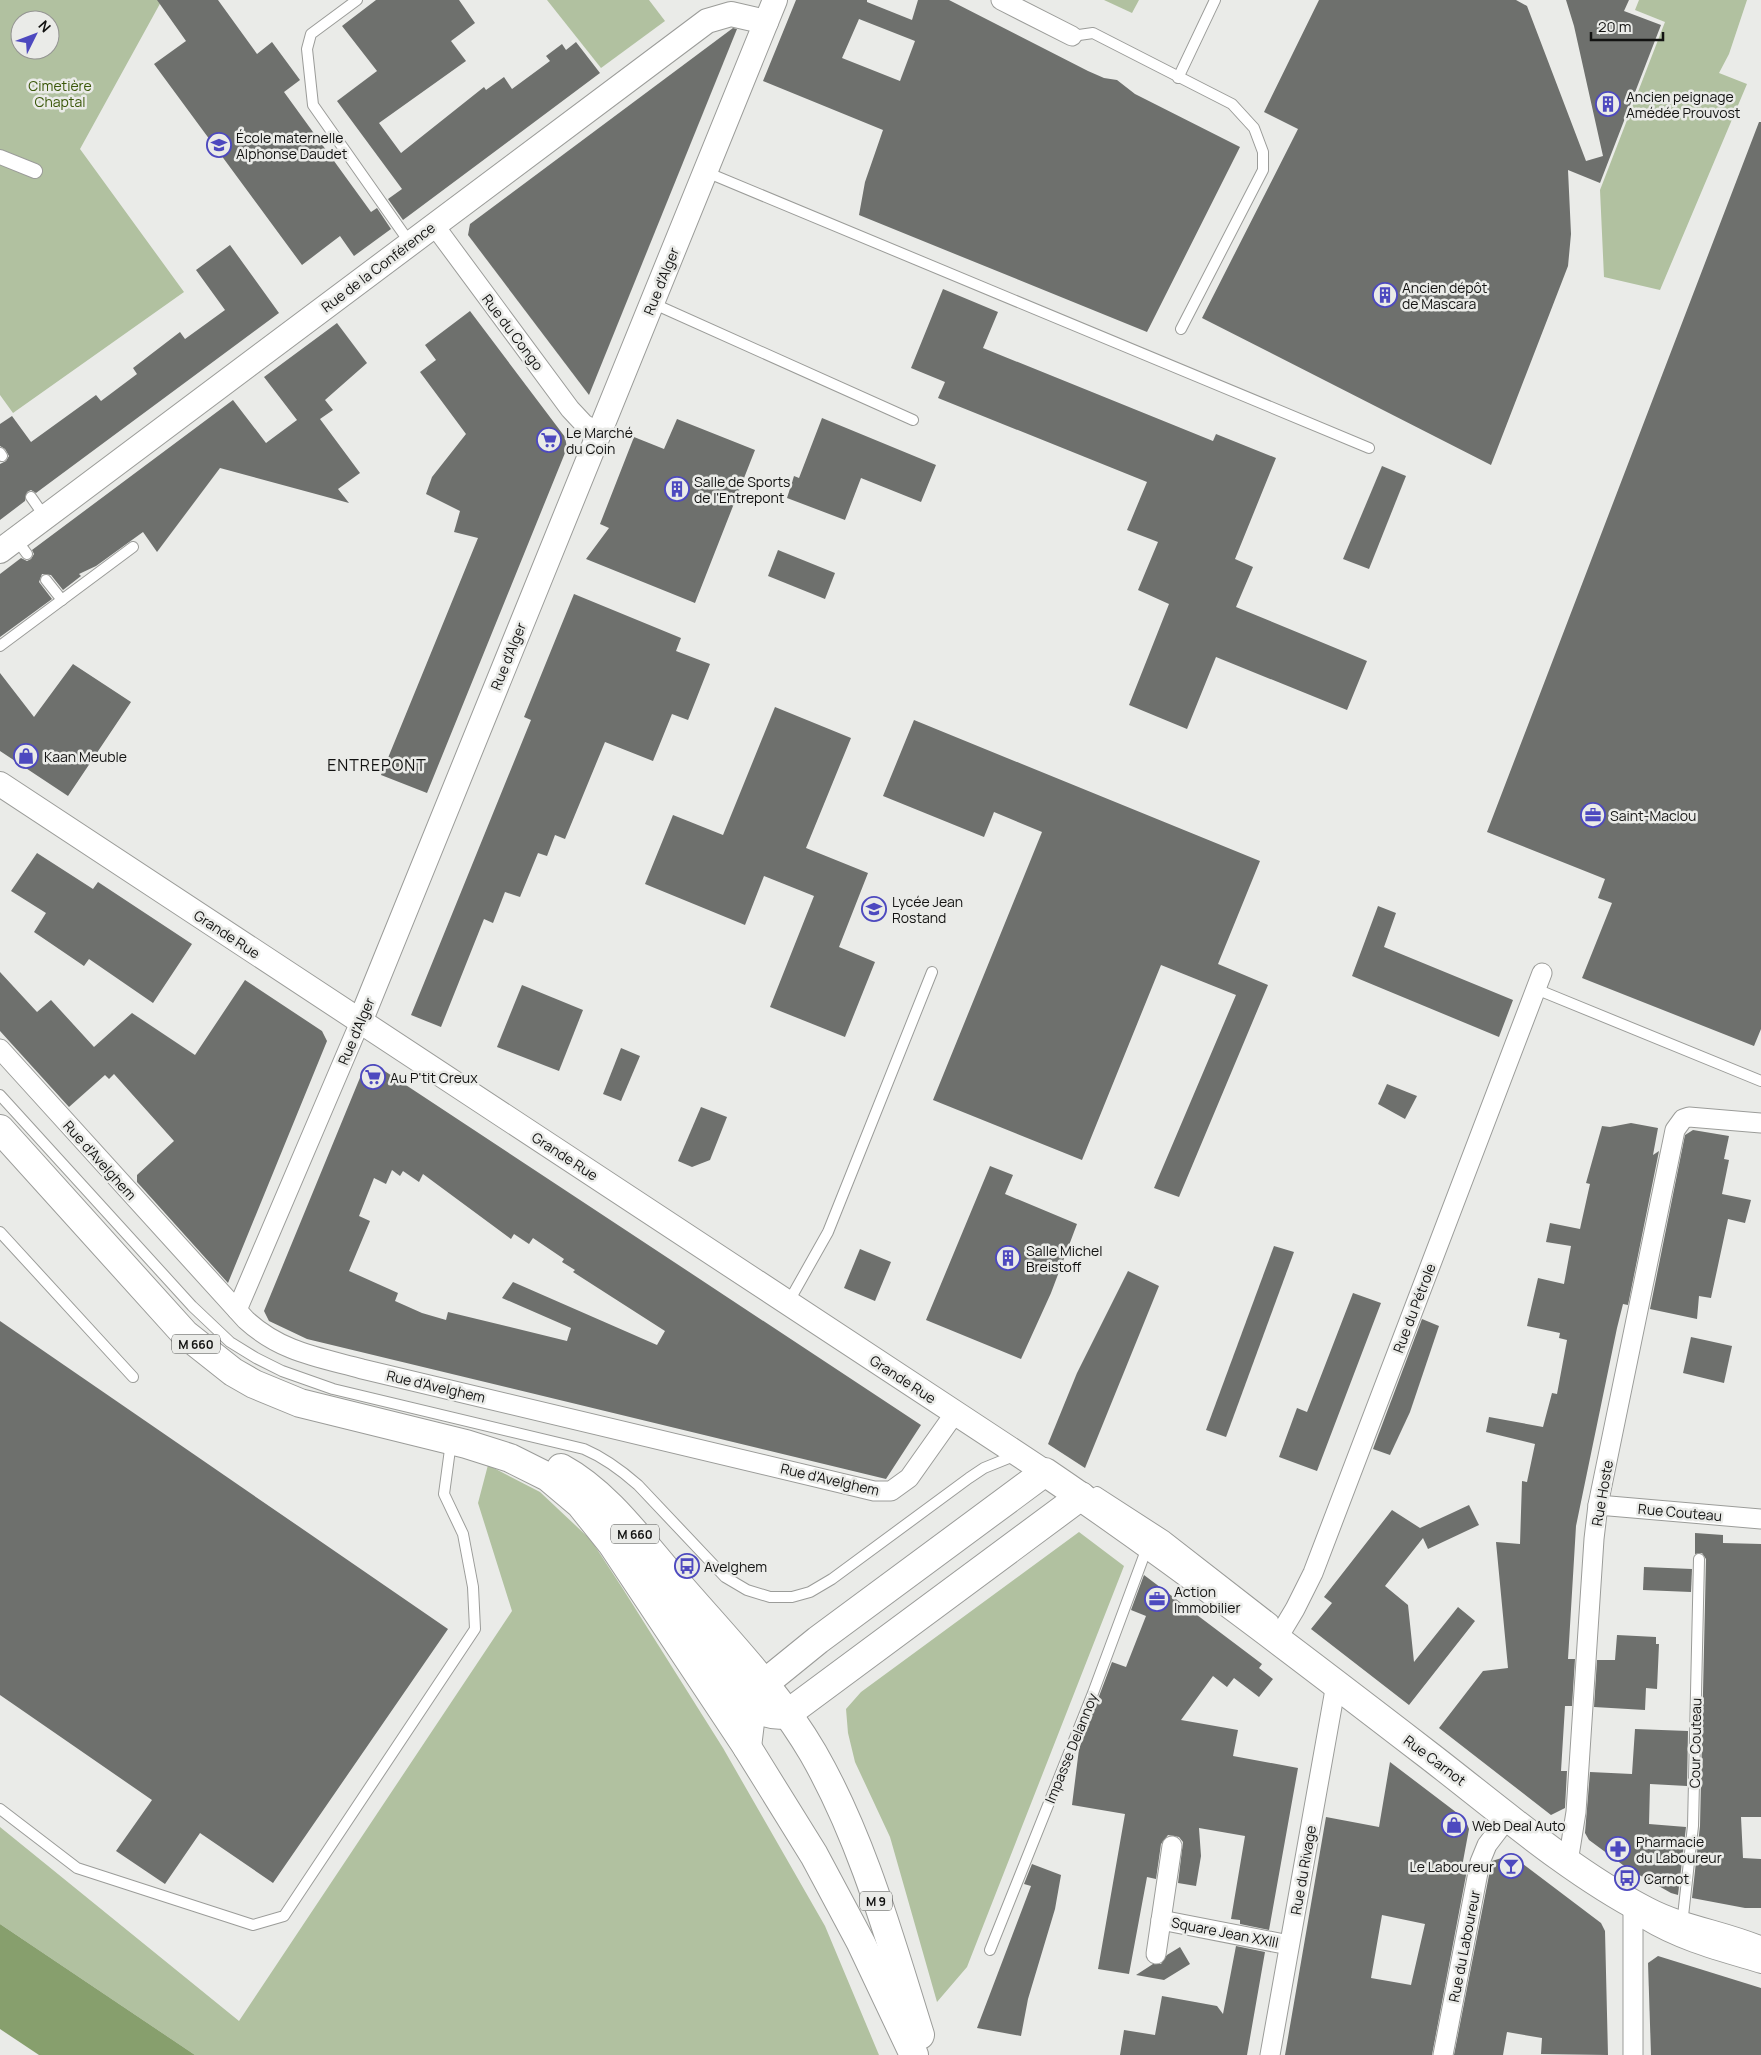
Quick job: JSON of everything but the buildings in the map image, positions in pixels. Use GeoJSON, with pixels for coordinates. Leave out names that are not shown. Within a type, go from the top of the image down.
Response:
{"type":"FeatureCollection","features":[{"type":"Feature","properties":{"kind":"main road","name":"M 660"},"geometry":{"type":"LineString","coordinates":[[0,1128],[185,1334],[221,1364],[254,1384],[300,1403],[458,1442],[538,1459],[561,1468],[586,1484],[630,1528],[758,1695]]}},
{"type":"Feature","properties":{"kind":"main road","name":"M 660"},"geometry":{"type":"LineString","coordinates":[[458,1442],[532,1467],[564,1490],[603,1531],[747,1747]]}},
{"type":"Feature","properties":{"kind":"main road","name":"M 9"},"geometry":{"type":"LineString","coordinates":[[532,1467],[565,1486],[600,1512],[638,1558],[743,1700],[758,1695],[788,1714],[812,1752],[850,1826],[889,1936],[926,2055]]}},
{"type":"Feature","properties":{"kind":"main road"},"geometry":{"type":"LineString","coordinates":[[747,1747],[758,1695],[818,1640],[1053,1471]]}},
{"type":"Feature","properties":{"kind":"main road","name":"Grande Rue"},"geometry":{"type":"LineString","coordinates":[[1053,1471],[1083,1490],[1139,1537]]}},
{"type":"Feature","properties":{"kind":"main road"},"geometry":{"type":"LineString","coordinates":[[788,1714],[1083,1490]]}},
{"type":"Feature","properties":{"kind":"main road","name":"Rue Carnot"},"geometry":{"type":"LineString","coordinates":[[1139,1537],[1280,1634],[1336,1684],[1633,1910],[1760,1954]]}},
{"type":"Feature","properties":{"kind":"main road","name":"M 9"},"geometry":{"type":"LineString","coordinates":[[747,1747],[834,1889],[914,2055]]}},
{"type":"Feature","properties":{"kind":"street","name":"Rue d'Alger"},"geometry":{"type":"LineString","coordinates":[[237,1310],[360,1022],[706,172],[774,0]]}},
{"type":"Feature","properties":{"kind":"street"},"geometry":{"type":"LineString","coordinates":[[1001,0],[1072,36]]}},
{"type":"Feature","properties":{"kind":"street","name":"Rue de la Conférence"},"geometry":{"type":"LineString","coordinates":[[14,548],[45,517],[707,21],[731,14],[766,22]]}},
{"type":"Feature","properties":{"kind":"street"},"geometry":{"type":"LineString","coordinates":[[0,157],[35,171]]}},
{"type":"Feature","properties":{"kind":"street","name":"Rue du Congo"},"geometry":{"type":"LineString","coordinates":[[434,225],[570,408],[584,424],[599,432]]}},
{"type":"Feature","properties":{"kind":"street","name":"Grande Rue"},"geometry":{"type":"LineString","coordinates":[[0,784],[955,1413],[1018,1454],[1053,1471]]}},
{"type":"Feature","properties":{"kind":"street","name":"Rue du Pétrole"},"geometry":{"type":"LineString","coordinates":[[1280,1634],[1313,1573],[1539,981]]}},
{"type":"Feature","properties":{"kind":"street","name":"Rue d'Avelghem"},"geometry":{"type":"LineString","coordinates":[[0,1049],[237,1310],[264,1335],[282,1345],[303,1353],[874,1491],[891,1491],[909,1478],[955,1413]]}},
{"type":"Feature","properties":{"kind":"street","name":"Rue Hoste"},"geometry":{"type":"LineString","coordinates":[[1568,1862],[1576,1812],[1594,1539],[1598,1505],[1675,1130],[1679,1123],[1689,1117],[1761,1123]]}},
{"type":"Feature","properties":{"kind":"street","name":"Rue Couteau"},"geometry":{"type":"LineString","coordinates":[[1598,1505],[1761,1518]]}},
{"type":"Feature","properties":{"kind":"street","name":"Rue du Rivage"},"geometry":{"type":"LineString","coordinates":[[1270,2055],[1336,1684]]}},
{"type":"Feature","properties":{"kind":"street","name":"Rue du Laboureur"},"geometry":{"type":"LineString","coordinates":[[1443,2055],[1480,1862],[1487,1844],[1509,1816]]}},
{"type":"Feature","properties":{"kind":"street","name":"Square Jean XXIII"},"geometry":{"type":"LineString","coordinates":[[1156,1954],[1172,1846]]}},
{"type":"Feature","properties":{"kind":"street"},"geometry":{"type":"LineString","coordinates":[[1633,1910],[1633,2055]]}},
{"type":"Feature","properties":{"kind":"street","name":"Square Jean XXIII"},"geometry":{"type":"LineString","coordinates":[[1161,1920],[1289,1945]]}},
{"type":"Feature","properties":{"kind":"lane"},"geometry":{"type":"LineString","coordinates":[[357,0],[311,34],[307,49],[312,99],[319,116],[410,243]]}},
{"type":"Feature","properties":{"kind":"lane"},"geometry":{"type":"LineString","coordinates":[[1178,78],[1215,0]]}},
{"type":"Feature","properties":{"kind":"lane"},"geometry":{"type":"LineString","coordinates":[[1072,36],[1094,33],[1178,78],[1232,104],[1254,128],[1263,152],[1263,170],[1181,330]]}},
{"type":"Feature","properties":{"kind":"lane"},"geometry":{"type":"LineString","coordinates":[[706,172],[1368,448]]}},
{"type":"Feature","properties":{"kind":"lane"},"geometry":{"type":"LineString","coordinates":[[652,303],[913,420]]}},
{"type":"Feature","properties":{"kind":"lane"},"geometry":{"type":"LineString","coordinates":[[31,497],[45,517]]}},
{"type":"Feature","properties":{"kind":"lane"},"geometry":{"type":"LineString","coordinates":[[0,646],[133,547]]}},
{"type":"Feature","properties":{"kind":"lane"},"geometry":{"type":"LineString","coordinates":[[46,580],[62,600]]}},
{"type":"Feature","properties":{"kind":"lane"},"geometry":{"type":"LineString","coordinates":[[788,1303],[828,1232],[932,972]]}},
{"type":"Feature","properties":{"kind":"lane"},"geometry":{"type":"LineString","coordinates":[[1539,981],[1761,1081]]}},
{"type":"Feature","properties":{"kind":"lane"},"geometry":{"type":"LineString","coordinates":[[0,1094],[137,1247],[192,1306],[230,1342],[282,1371],[315,1383],[584,1449],[597,1455],[624,1472],[638,1485],[725,1577],[736,1585],[759,1595],[792,1597],[810,1592],[822,1586],[984,1468],[1018,1454]]}},
{"type":"Feature","properties":{"kind":"lane"},"geometry":{"type":"LineString","coordinates":[[0,1232],[133,1378]]}},
{"type":"Feature","properties":{"kind":"lane"},"geometry":{"type":"LineString","coordinates":[[0,1809],[77,1868],[253,1925],[284,1916],[474,1629],[473,1587],[463,1534],[444,1494],[458,1442]]}},
{"type":"Feature","properties":{"kind":"lane"},"geometry":{"type":"LineString","coordinates":[[1083,1490],[1205,1566],[1280,1634]]}},
{"type":"Feature","properties":{"kind":"lane","name":"Impasse Delannoy"},"geometry":{"type":"LineString","coordinates":[[990,1950],[1093,1693],[1139,1537]]}},
{"type":"Feature","properties":{"kind":"lane","name":"Cour Couteau"},"geometry":{"type":"LineString","coordinates":[[1682,1926],[1693,1826],[1700,1559]]}},
{"type":"Feature","properties":{"kind":"lane"},"geometry":{"type":"LineString","coordinates":[[1633,1910],[1658,1932],[1682,1943],[1760,1954]]}},
{"type":"Feature","properties":{"kind":"green space","name":"Cimetière Chaptal"},"geometry":{"type":"Polygon","coordinates":[[[0,0],[162,0],[80,149],[184,292],[13,413],[0,395],[0,0]]]}},
{"type":"Feature","properties":{"kind":"green space"},"geometry":{"type":"Polygon","coordinates":[[[547,0],[649,0],[665,21],[601,68],[547,0]]]}},
{"type":"Feature","properties":{"kind":"green space"},"geometry":{"type":"Polygon","coordinates":[[[1104,0],[1139,0],[1132,13],[1104,0]]]}},
{"type":"Feature","properties":{"kind":"green space"},"geometry":{"type":"Polygon","coordinates":[[[1639,0],[1747,0],[1729,54],[1719,73],[1747,84],[1660,290],[1604,277],[1600,190],[1665,22],[1635,10],[1639,0]]]}},
{"type":"Feature","properties":{"kind":"green space"},"geometry":{"type":"Polygon","coordinates":[[[488,1465],[540,1492],[591,1540],[723,1748],[825,1926],[879,2055],[195,2055],[0,1924],[0,1827],[239,2021],[512,1611],[478,1503],[488,1465]]]}},
{"type":"Feature","properties":{"kind":"green space"},"geometry":{"type":"Polygon","coordinates":[[[1079,1532],[1124,1566],[967,1967],[937,2002],[890,1837],[855,1762],[848,1733],[846,1709],[861,1692],[1079,1532]]]}},
{"type":"Feature","properties":{"kind":"shaded area"},"geometry":{"type":"Polygon","coordinates":[[[0,1924],[195,2055],[39,2055],[0,2029],[0,1924]]]}},
{"type":"Feature","properties":{"kind":"place","name":"Ancien peignage Amédée Prouvost"},"geometry":{"type":"Point","coordinates":[1608,104]}},
{"type":"Feature","properties":{"kind":"place","name":"École maternelle Alphonse Daudet"},"geometry":{"type":"Point","coordinates":[219,145]}},
{"type":"Feature","properties":{"kind":"place","name":"Ancien dépôt de Mascara"},"geometry":{"type":"Point","coordinates":[1385,295]}},
{"type":"Feature","properties":{"kind":"place","name":"Le Marché du Coin"},"geometry":{"type":"Point","coordinates":[549,440]}},
{"type":"Feature","properties":{"kind":"place","name":"Salle de Sports de l'Entrepont"},"geometry":{"type":"Point","coordinates":[677,489]}},
{"type":"Feature","properties":{"kind":"place","name":"Kaan Meuble"},"geometry":{"type":"Point","coordinates":[26,756]}},
{"type":"Feature","properties":{"kind":"place","name":"Saint-Maclou"},"geometry":{"type":"Point","coordinates":[1593,815]}},
{"type":"Feature","properties":{"kind":"place","name":"Lycée Jean Rostand"},"geometry":{"type":"Point","coordinates":[874,909]}},
{"type":"Feature","properties":{"kind":"place","name":"Au P'tit Creux"},"geometry":{"type":"Point","coordinates":[373,1077]}},
{"type":"Feature","properties":{"kind":"place","name":"Salle Michel Breistoff"},"geometry":{"type":"Point","coordinates":[1008,1258]}},
{"type":"Feature","properties":{"kind":"place","name":"Avelghem"},"geometry":{"type":"Point","coordinates":[687,1566]}},
{"type":"Feature","properties":{"kind":"place","name":"Action Immobilier"},"geometry":{"type":"Point","coordinates":[1157,1599]}},
{"type":"Feature","properties":{"kind":"place","name":"Web Deal Auto"},"geometry":{"type":"Point","coordinates":[1454,1825]}},
{"type":"Feature","properties":{"kind":"place","name":"Pharmacie du Laboureur"},"geometry":{"type":"Point","coordinates":[1618,1849]}},
{"type":"Feature","properties":{"kind":"place","name":"Le Laboureur"},"geometry":{"type":"Point","coordinates":[1511,1866]}},
{"type":"Feature","properties":{"kind":"place","name":"Carnot"},"geometry":{"type":"Point","coordinates":[1627,1878]}},
{"type":"Feature","properties":{"kind":"district","name":"ENTREPONT"},"geometry":{"type":"Point","coordinates":[377,765]}}]}
